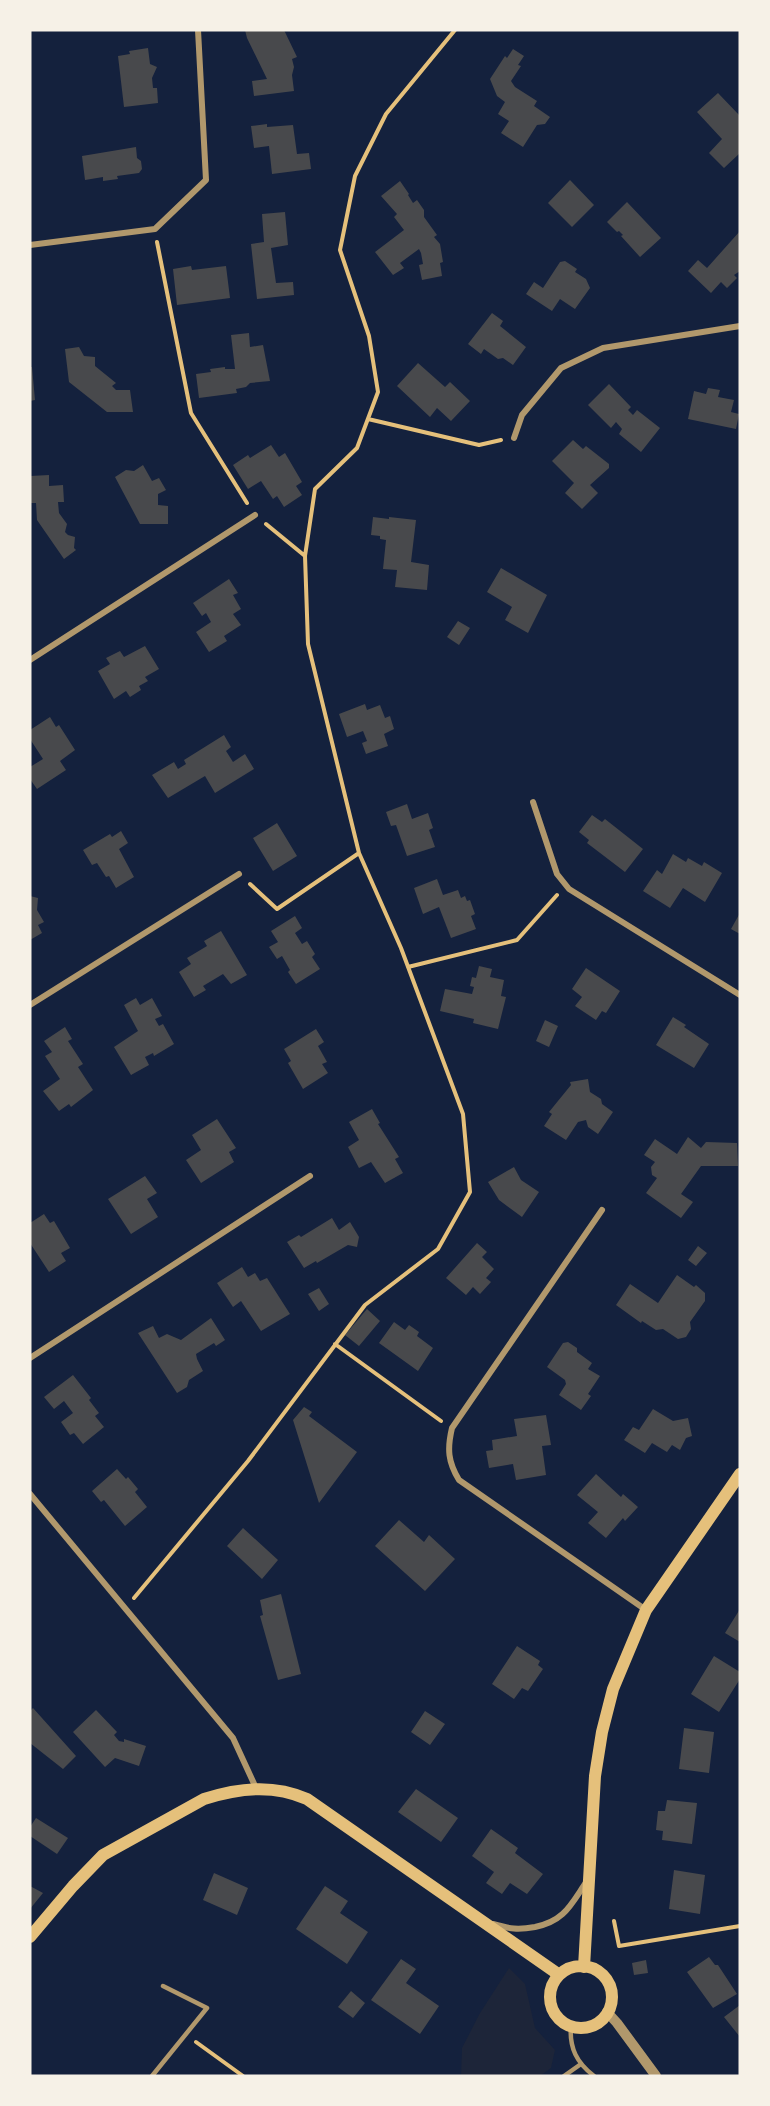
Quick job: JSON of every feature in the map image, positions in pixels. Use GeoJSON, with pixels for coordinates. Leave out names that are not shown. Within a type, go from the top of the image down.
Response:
{"type":"FeatureCollection","features":[{"type":"Feature","properties":{"kind":"main road"},"geometry":{"type":"LineString","coordinates":[[584,1966],[596,1776],[602,1732],[613,1689],[646,1610],[740,1474]]}},
{"type":"Feature","properties":{"kind":"main road"},"geometry":{"type":"LineString","coordinates":[[30,1937],[103,1855],[204,1799],[256,1788],[291,1792],[307,1799],[558,1974]]}},
{"type":"Feature","properties":{"kind":"main road"},"geometry":{"type":"LineString","coordinates":[[576,1965],[584,1966],[596,1968],[610,1982],[612,2002],[604,2019],[586,2028],[566,2025],[552,2011],[549,1991],[558,1974],[576,1965]]}},
{"type":"Feature","properties":{"kind":"street"},"geometry":{"type":"LineString","coordinates":[[30,245],[154,229],[206,180],[198,30]]}},
{"type":"Feature","properties":{"kind":"street"},"geometry":{"type":"LineString","coordinates":[[514,438],[522,415],[561,368],[603,348],[740,326]]}},
{"type":"Feature","properties":{"kind":"street"},"geometry":{"type":"LineString","coordinates":[[30,660],[255,515]]}},
{"type":"Feature","properties":{"kind":"street"},"geometry":{"type":"LineString","coordinates":[[533,802],[557,874],[564,884],[574,893],[740,995]]}},
{"type":"Feature","properties":{"kind":"street"},"geometry":{"type":"LineString","coordinates":[[30,1005],[239,874]]}},
{"type":"Feature","properties":{"kind":"street"},"geometry":{"type":"LineString","coordinates":[[30,1358],[310,1176]]}},
{"type":"Feature","properties":{"kind":"street"},"geometry":{"type":"LineString","coordinates":[[602,1210],[452,1428],[448,1455],[459,1480],[646,1610]]}},
{"type":"Feature","properties":{"kind":"street"},"geometry":{"type":"LineString","coordinates":[[30,1494],[233,1738],[256,1788]]}},
{"type":"Feature","properties":{"kind":"street"},"geometry":{"type":"LineString","coordinates":[[481,1921],[514,1930],[551,1924],[567,1911],[591,1876]]}},
{"type":"Feature","properties":{"kind":"street"},"geometry":{"type":"LineString","coordinates":[[607,2012],[656,2076]]}},
{"type":"Feature","properties":{"kind":"lane"},"geometry":{"type":"LineString","coordinates":[[152,2076],[207,2007],[163,1986]]}},
{"type":"Feature","properties":{"kind":"lane"},"geometry":{"type":"LineString","coordinates":[[571,2026],[571,2046],[581,2064],[594,2076]]}},
{"type":"Feature","properties":{"kind":"lane"},"geometry":{"type":"LineString","coordinates":[[564,2076],[581,2064]]}},
{"type":"Feature","properties":{"kind":"path"},"geometry":{"type":"LineString","coordinates":[[125,1609],[248,1461],[365,1305],[438,1249],[470,1191],[463,1113],[408,967],[359,853],[308,644],[305,556],[315,489],[357,448],[378,392],[369,336],[340,250],[355,176],[386,114],[455,30]]}},
{"type":"Feature","properties":{"kind":"path"},"geometry":{"type":"LineString","coordinates":[[154,229],[191,412],[255,515],[305,556]]}},
{"type":"Feature","properties":{"kind":"path"},"geometry":{"type":"LineString","coordinates":[[368,419],[479,445],[514,438]]}},
{"type":"Feature","properties":{"kind":"path"},"geometry":{"type":"LineString","coordinates":[[239,874],[277,909],[359,853]]}},
{"type":"Feature","properties":{"kind":"path"},"geometry":{"type":"LineString","coordinates":[[408,967],[517,940],[564,884]]}},
{"type":"Feature","properties":{"kind":"path"},"geometry":{"type":"LineString","coordinates":[[335,1344],[452,1428]]}},
{"type":"Feature","properties":{"kind":"path"},"geometry":{"type":"LineString","coordinates":[[614,1920],[619,1946],[740,1926]]}},
{"type":"Feature","properties":{"kind":"path"},"geometry":{"type":"LineString","coordinates":[[185,2034],[243,2076]]}},
{"type":"Feature","properties":{"kind":"shaded area"},"geometry":{"type":"Polygon","coordinates":[[[509,1968],[525,1984],[535,2028],[555,2050],[551,2068],[540,2076],[461,2076],[462,2048],[480,2013],[509,1968]]]}},
{"type":"Feature","properties":{"kind":"building"},"geometry":{"type":"Polygon","coordinates":[[[245,30],[284,30],[297,57],[292,59],[294,91],[254,96],[252,81],[267,79],[245,30]]]}},
{"type":"Feature","properties":{"kind":"building"},"geometry":{"type":"Polygon","coordinates":[[[148,48],[150,64],[157,67],[152,78],[153,88],[157,88],[158,103],[124,107],[118,56],[130,54],[129,51],[148,48]]]}},
{"type":"Feature","properties":{"kind":"building"},"geometry":{"type":"Polygon","coordinates":[[[513,49],[524,56],[518,65],[521,66],[511,81],[515,87],[537,101],[534,106],[550,117],[545,124],[537,125],[523,147],[501,133],[509,121],[498,114],[505,102],[497,96],[490,79],[505,56],[507,58],[513,49]]]}},
{"type":"Feature","properties":{"kind":"building"},"geometry":{"type":"Polygon","coordinates":[[[718,93],[740,116],[740,153],[724,168],[709,153],[722,139],[697,112],[718,93]]]}},
{"type":"Feature","properties":{"kind":"building"},"geometry":{"type":"Polygon","coordinates":[[[267,124],[267,127],[293,125],[297,154],[309,153],[311,169],[272,174],[269,146],[254,148],[251,126],[267,124]]]}},
{"type":"Feature","properties":{"kind":"building"},"geometry":{"type":"Polygon","coordinates":[[[136,147],[137,158],[141,161],[142,169],[139,173],[117,176],[118,179],[103,181],[103,177],[85,180],[82,156],[136,147]]]}},
{"type":"Feature","properties":{"kind":"building"},"geometry":{"type":"Polygon","coordinates":[[[570,180],[594,205],[572,227],[548,203],[570,180]]]}},
{"type":"Feature","properties":{"kind":"building"},"geometry":{"type":"Polygon","coordinates":[[[400,181],[413,203],[417,200],[424,210],[424,217],[437,235],[434,237],[440,244],[443,262],[440,263],[442,276],[422,280],[419,265],[423,264],[419,249],[400,263],[404,268],[393,275],[375,252],[404,230],[394,217],[397,214],[381,196],[400,181]]]}},
{"type":"Feature","properties":{"kind":"building"},"geometry":{"type":"Polygon","coordinates":[[[627,202],[661,238],[640,257],[621,236],[623,235],[607,222],[627,202]]]}},
{"type":"Feature","properties":{"kind":"building"},"geometry":{"type":"Polygon","coordinates":[[[285,212],[288,245],[271,248],[276,283],[293,282],[294,295],[257,299],[251,244],[264,242],[262,214],[285,212]]]}},
{"type":"Feature","properties":{"kind":"building"},"geometry":{"type":"Polygon","coordinates":[[[740,231],[740,271],[734,275],[737,278],[727,288],[721,282],[711,293],[688,271],[698,260],[707,268],[740,231]]]}},
{"type":"Feature","properties":{"kind":"building"},"geometry":{"type":"Polygon","coordinates":[[[565,261],[577,269],[575,272],[586,279],[590,288],[575,309],[560,299],[552,311],[526,294],[534,282],[543,288],[560,262],[565,261]]]}},
{"type":"Feature","properties":{"kind":"building"},"geometry":{"type":"Polygon","coordinates":[[[191,266],[192,270],[226,266],[230,298],[177,305],[173,269],[191,266]]]}},
{"type":"Feature","properties":{"kind":"building"},"geometry":{"type":"Polygon","coordinates":[[[492,313],[503,321],[500,326],[526,347],[513,365],[503,358],[498,359],[484,349],[481,354],[468,344],[492,313]]]}},
{"type":"Feature","properties":{"kind":"building"},"geometry":{"type":"Polygon","coordinates":[[[249,333],[250,347],[263,345],[270,381],[250,383],[246,387],[236,389],[237,393],[199,398],[196,374],[225,367],[225,369],[235,369],[231,335],[249,333]]]}},
{"type":"Feature","properties":{"kind":"building"},"geometry":{"type":"Polygon","coordinates":[[[79,347],[84,356],[95,357],[95,366],[116,383],[112,386],[116,390],[130,390],[133,412],[107,412],[69,382],[65,349],[79,347]]]}},
{"type":"Feature","properties":{"kind":"building"},"geometry":{"type":"Polygon","coordinates":[[[418,363],[445,387],[450,382],[470,401],[451,421],[437,408],[430,417],[397,386],[418,363]]]}},
{"type":"Feature","properties":{"kind":"building"},"geometry":{"type":"Polygon","coordinates":[[[30,367],[32,367],[35,400],[30,401],[30,367]]]}},
{"type":"Feature","properties":{"kind":"building"},"geometry":{"type":"Polygon","coordinates":[[[609,384],[631,407],[628,410],[633,415],[637,410],[660,428],[641,452],[619,434],[622,429],[616,422],[611,428],[588,405],[609,384]]]}},
{"type":"Feature","properties":{"kind":"building"},"geometry":{"type":"Polygon","coordinates":[[[708,388],[720,390],[718,397],[734,400],[731,412],[739,414],[736,429],[688,419],[694,391],[706,394],[708,388]]]}},
{"type":"Feature","properties":{"kind":"building"},"geometry":{"type":"Polygon","coordinates":[[[573,440],[583,449],[586,446],[609,464],[609,468],[590,485],[598,493],[582,509],[565,493],[574,483],[552,461],[573,440]]]}},
{"type":"Feature","properties":{"kind":"building"},"geometry":{"type":"Polygon","coordinates":[[[271,445],[279,457],[285,453],[302,482],[296,486],[302,495],[284,507],[277,496],[273,499],[261,481],[248,489],[233,465],[248,455],[250,458],[271,445]]]}},
{"type":"Feature","properties":{"kind":"building"},"geometry":{"type":"Polygon","coordinates":[[[143,465],[152,481],[159,478],[166,490],[158,494],[158,505],[168,506],[168,524],[140,524],[115,477],[126,470],[134,471],[143,465]]]}},
{"type":"Feature","properties":{"kind":"building"},"geometry":{"type":"Polygon","coordinates":[[[49,475],[49,486],[63,485],[64,502],[58,502],[59,513],[67,524],[65,532],[75,537],[74,548],[76,550],[64,559],[37,520],[36,503],[30,503],[30,476],[49,475]]]}},
{"type":"Feature","properties":{"kind":"building"},"geometry":{"type":"Polygon","coordinates":[[[373,517],[416,520],[411,562],[429,565],[427,590],[395,587],[397,570],[383,569],[386,540],[380,539],[380,536],[371,535],[373,517]]]}},
{"type":"Feature","properties":{"kind":"building"},"geometry":{"type":"Polygon","coordinates":[[[501,568],[547,595],[528,633],[505,620],[512,607],[487,592],[501,568]]]}},
{"type":"Feature","properties":{"kind":"building"},"geometry":{"type":"Polygon","coordinates":[[[229,579],[238,593],[233,595],[241,609],[233,614],[241,625],[224,636],[227,641],[209,652],[196,632],[211,622],[206,613],[202,616],[193,603],[229,579]]]}},
{"type":"Feature","properties":{"kind":"building"},"geometry":{"type":"Polygon","coordinates":[[[458,621],[470,628],[459,645],[447,637],[458,621]]]}},
{"type":"Feature","properties":{"kind":"building"},"geometry":{"type":"Polygon","coordinates":[[[145,646],[159,669],[145,677],[148,681],[139,686],[141,690],[130,697],[126,691],[114,699],[98,671],[110,664],[106,658],[120,651],[124,657],[145,646]]]}},
{"type":"Feature","properties":{"kind":"building"},"geometry":{"type":"Polygon","coordinates":[[[365,704],[367,710],[380,705],[385,718],[390,716],[394,729],[384,734],[388,746],[366,754],[362,743],[367,741],[363,731],[347,737],[339,714],[365,704]]]}},
{"type":"Feature","properties":{"kind":"building"},"geometry":{"type":"Polygon","coordinates":[[[50,717],[56,727],[59,725],[75,750],[60,761],[66,770],[37,789],[30,779],[30,767],[43,759],[30,739],[30,730],[50,717]]]}},
{"type":"Feature","properties":{"kind":"building"},"geometry":{"type":"Polygon","coordinates":[[[224,735],[231,747],[226,751],[233,762],[245,754],[254,769],[215,793],[205,776],[168,798],[152,775],[174,762],[178,769],[186,764],[184,760],[224,735]]]}},
{"type":"Feature","properties":{"kind":"building"},"geometry":{"type":"Polygon","coordinates":[[[407,804],[412,819],[428,813],[433,828],[429,830],[435,847],[407,856],[396,825],[391,826],[386,812],[407,804]]]}},
{"type":"Feature","properties":{"kind":"building"},"geometry":{"type":"Polygon","coordinates":[[[592,815],[602,822],[605,819],[643,849],[625,872],[587,843],[589,840],[579,832],[592,815]]]}},
{"type":"Feature","properties":{"kind":"building"},"geometry":{"type":"Polygon","coordinates":[[[277,823],[297,856],[273,871],[253,838],[277,823]]]}},
{"type":"Feature","properties":{"kind":"building"},"geometry":{"type":"Polygon","coordinates":[[[121,831],[128,843],[119,849],[134,877],[116,888],[97,863],[92,865],[83,850],[110,834],[112,837],[121,831]]]}},
{"type":"Feature","properties":{"kind":"building"},"geometry":{"type":"Polygon","coordinates":[[[673,854],[686,862],[688,858],[702,866],[704,862],[722,873],[705,902],[683,888],[670,908],[643,891],[657,870],[662,874],[673,854]]]}},
{"type":"Feature","properties":{"kind":"building"},"geometry":{"type":"Polygon","coordinates":[[[437,879],[443,895],[458,890],[461,898],[465,896],[467,901],[470,900],[475,914],[471,916],[476,929],[451,938],[439,907],[423,914],[414,888],[437,879]]]}},
{"type":"Feature","properties":{"kind":"building"},"geometry":{"type":"Polygon","coordinates":[[[30,896],[38,898],[37,910],[44,922],[38,925],[42,933],[30,940],[30,896]]]}},
{"type":"Feature","properties":{"kind":"building"},"geometry":{"type":"Polygon","coordinates":[[[740,913],[740,934],[731,929],[740,913]]]}},
{"type":"Feature","properties":{"kind":"building"},"geometry":{"type":"Polygon","coordinates":[[[295,916],[302,928],[295,933],[302,944],[307,941],[315,954],[312,957],[320,969],[296,984],[282,956],[277,959],[269,947],[278,942],[271,931],[295,916]]]}},
{"type":"Feature","properties":{"kind":"building"},"geometry":{"type":"Polygon","coordinates":[[[221,931],[247,975],[231,984],[223,974],[203,986],[206,990],[194,997],[179,972],[191,964],[187,958],[207,946],[204,941],[221,931]]]}},
{"type":"Feature","properties":{"kind":"building"},"geometry":{"type":"Polygon","coordinates":[[[479,966],[492,969],[490,977],[504,980],[501,996],[506,997],[498,1029],[473,1023],[474,1019],[440,1011],[445,989],[472,994],[474,987],[470,986],[472,977],[476,978],[479,966]]]}},
{"type":"Feature","properties":{"kind":"building"},"geometry":{"type":"Polygon","coordinates":[[[586,968],[620,991],[606,1013],[602,1011],[596,1020],[575,1006],[582,997],[572,989],[586,968]]]}},
{"type":"Feature","properties":{"kind":"building"},"geometry":{"type":"Polygon","coordinates":[[[136,998],[140,1005],[152,998],[162,1016],[155,1019],[159,1026],[163,1024],[174,1044],[154,1056],[153,1053],[145,1057],[149,1065],[131,1075],[114,1047],[138,1031],[124,1005],[136,998]]]}},
{"type":"Feature","properties":{"kind":"building"},"geometry":{"type":"Polygon","coordinates":[[[673,1017],[709,1044],[694,1068],[656,1045],[673,1017]]]}},
{"type":"Feature","properties":{"kind":"building"},"geometry":{"type":"Polygon","coordinates":[[[545,1020],[558,1026],[549,1047],[536,1041],[545,1020]]]}},
{"type":"Feature","properties":{"kind":"building"},"geometry":{"type":"Polygon","coordinates":[[[65,1027],[72,1039],[68,1041],[83,1064],[78,1067],[93,1090],[71,1107],[69,1104],[59,1111],[43,1091],[60,1079],[45,1056],[52,1052],[44,1041],[65,1027]]]}},
{"type":"Feature","properties":{"kind":"building"},"geometry":{"type":"Polygon","coordinates":[[[316,1029],[324,1042],[318,1046],[327,1062],[322,1064],[328,1073],[303,1089],[288,1063],[291,1061],[284,1049],[316,1029]]]}},
{"type":"Feature","properties":{"kind":"building"},"geometry":{"type":"Polygon","coordinates":[[[588,1079],[590,1092],[601,1099],[602,1104],[613,1112],[598,1134],[588,1127],[586,1120],[578,1122],[566,1140],[544,1126],[552,1114],[549,1112],[571,1085],[570,1082],[588,1079]]]}},
{"type":"Feature","properties":{"kind":"building"},"geometry":{"type":"Polygon","coordinates":[[[372,1109],[380,1123],[378,1124],[399,1157],[395,1159],[403,1173],[385,1183],[371,1162],[359,1168],[348,1147],[359,1140],[349,1122],[372,1109]]]}},
{"type":"Feature","properties":{"kind":"building"},"geometry":{"type":"Polygon","coordinates":[[[217,1119],[236,1148],[229,1152],[234,1162],[201,1183],[186,1160],[201,1150],[192,1135],[217,1119]]]}},
{"type":"Feature","properties":{"kind":"building"},"geometry":{"type":"Polygon","coordinates":[[[688,1137],[701,1148],[706,1142],[737,1143],[738,1166],[701,1166],[681,1194],[693,1202],[681,1218],[646,1193],[657,1178],[652,1175],[651,1167],[655,1162],[644,1155],[655,1139],[677,1154],[688,1137]]]}},
{"type":"Feature","properties":{"kind":"building"},"geometry":{"type":"Polygon","coordinates":[[[514,1167],[521,1180],[539,1192],[522,1217],[499,1200],[488,1182],[514,1167]]]}},
{"type":"Feature","properties":{"kind":"building"},"geometry":{"type":"Polygon","coordinates":[[[145,1176],[157,1193],[147,1199],[158,1217],[131,1234],[108,1199],[145,1176]]]}},
{"type":"Feature","properties":{"kind":"building"},"geometry":{"type":"Polygon","coordinates":[[[44,1214],[50,1223],[54,1221],[70,1248],[61,1253],[66,1261],[49,1272],[30,1243],[30,1223],[44,1214]]]}},
{"type":"Feature","properties":{"kind":"building"},"geometry":{"type":"Polygon","coordinates":[[[332,1218],[339,1230],[350,1222],[359,1237],[357,1247],[348,1245],[304,1268],[287,1242],[299,1235],[301,1237],[332,1218]]]}},
{"type":"Feature","properties":{"kind":"building"},"geometry":{"type":"Polygon","coordinates":[[[477,1243],[487,1252],[482,1257],[494,1269],[486,1278],[491,1282],[480,1294],[473,1287],[466,1295],[446,1278],[477,1243]]]}},
{"type":"Feature","properties":{"kind":"building"},"geometry":{"type":"Polygon","coordinates":[[[698,1246],[707,1253],[696,1266],[688,1260],[698,1246]]]}},
{"type":"Feature","properties":{"kind":"building"},"geometry":{"type":"Polygon","coordinates":[[[242,1267],[248,1277],[255,1273],[260,1281],[267,1278],[290,1314],[261,1331],[241,1301],[233,1307],[217,1283],[242,1267]]]}},
{"type":"Feature","properties":{"kind":"building"},"geometry":{"type":"Polygon","coordinates":[[[677,1275],[694,1287],[696,1285],[705,1293],[705,1301],[690,1322],[691,1329],[686,1337],[678,1339],[663,1329],[656,1330],[642,1321],[641,1323],[616,1305],[630,1284],[658,1303],[677,1275]]]}},
{"type":"Feature","properties":{"kind":"building"},"geometry":{"type":"Polygon","coordinates":[[[319,1288],[329,1304],[319,1311],[308,1294],[319,1288]]]}},
{"type":"Feature","properties":{"kind":"building"},"geometry":{"type":"Polygon","coordinates":[[[367,1309],[380,1321],[359,1346],[345,1335],[367,1309]]]}},
{"type":"Feature","properties":{"kind":"building"},"geometry":{"type":"Polygon","coordinates":[[[211,1318],[225,1340],[216,1346],[214,1343],[196,1354],[203,1371],[189,1380],[187,1387],[177,1393],[138,1333],[153,1326],[159,1338],[167,1334],[181,1340],[211,1318]]]}},
{"type":"Feature","properties":{"kind":"building"},"geometry":{"type":"Polygon","coordinates":[[[394,1322],[405,1330],[409,1325],[419,1332],[417,1336],[433,1348],[418,1371],[379,1343],[394,1322]]]}},
{"type":"Feature","properties":{"kind":"building"},"geometry":{"type":"Polygon","coordinates":[[[568,1342],[592,1363],[588,1369],[600,1376],[588,1394],[591,1396],[581,1410],[559,1395],[566,1384],[565,1380],[547,1367],[563,1343],[568,1342]]]}},
{"type":"Feature","properties":{"kind":"building"},"geometry":{"type":"Polygon","coordinates":[[[73,1375],[91,1398],[89,1400],[99,1413],[95,1416],[104,1427],[83,1444],[74,1433],[70,1435],[61,1422],[73,1413],[64,1401],[54,1409],[44,1397],[73,1375]]]}},
{"type":"Feature","properties":{"kind":"building"},"geometry":{"type":"Polygon","coordinates":[[[304,1407],[312,1412],[309,1416],[357,1452],[319,1503],[293,1420],[304,1407]]]}},
{"type":"Feature","properties":{"kind":"building"},"geometry":{"type":"Polygon","coordinates":[[[653,1409],[673,1421],[688,1418],[692,1436],[686,1438],[680,1450],[672,1445],[667,1452],[652,1443],[645,1453],[624,1440],[633,1427],[639,1430],[653,1409]]]}},
{"type":"Feature","properties":{"kind":"building"},"geometry":{"type":"Polygon","coordinates":[[[546,1415],[551,1445],[542,1446],[546,1475],[516,1480],[513,1464],[489,1468],[486,1451],[493,1450],[492,1440],[517,1436],[514,1419],[546,1415]]]}},
{"type":"Feature","properties":{"kind":"building"},"geometry":{"type":"Polygon","coordinates":[[[117,1469],[138,1489],[135,1492],[147,1507],[125,1526],[104,1500],[101,1502],[92,1491],[117,1469]]]}},
{"type":"Feature","properties":{"kind":"building"},"geometry":{"type":"Polygon","coordinates":[[[596,1474],[621,1497],[623,1494],[638,1507],[625,1521],[623,1518],[606,1538],[588,1523],[598,1512],[577,1495],[596,1474]]]}},
{"type":"Feature","properties":{"kind":"building"},"geometry":{"type":"Polygon","coordinates":[[[399,1520],[424,1542],[429,1535],[455,1559],[425,1591],[375,1546],[399,1520]]]}},
{"type":"Feature","properties":{"kind":"building"},"geometry":{"type":"Polygon","coordinates":[[[243,1528],[278,1560],[262,1579],[227,1546],[243,1528]]]}},
{"type":"Feature","properties":{"kind":"building"},"geometry":{"type":"Polygon","coordinates":[[[281,1594],[301,1674],[278,1680],[260,1616],[263,1615],[260,1600],[281,1594]]]}},
{"type":"Feature","properties":{"kind":"building"},"geometry":{"type":"Polygon","coordinates":[[[740,1609],[740,1642],[725,1633],[740,1609]]]}},
{"type":"Feature","properties":{"kind":"building"},"geometry":{"type":"Polygon","coordinates":[[[517,1646],[540,1661],[538,1665],[543,1669],[528,1691],[522,1688],[514,1699],[492,1684],[517,1646]]]}},
{"type":"Feature","properties":{"kind":"building"},"geometry":{"type":"Polygon","coordinates":[[[714,1656],[740,1672],[740,1679],[719,1712],[691,1694],[714,1656]]]}},
{"type":"Feature","properties":{"kind":"building"},"geometry":{"type":"Polygon","coordinates":[[[33,1708],[76,1756],[63,1769],[30,1743],[30,1711],[33,1708]]]}},
{"type":"Feature","properties":{"kind":"building"},"geometry":{"type":"Polygon","coordinates":[[[96,1710],[117,1732],[114,1735],[119,1741],[124,1742],[124,1739],[146,1746],[139,1766],[115,1758],[105,1767],[73,1732],[96,1710]]]}},
{"type":"Feature","properties":{"kind":"building"},"geometry":{"type":"Polygon","coordinates":[[[425,1711],[445,1724],[430,1745],[411,1732],[425,1711]]]}},
{"type":"Feature","properties":{"kind":"building"},"geometry":{"type":"Polygon","coordinates":[[[684,1728],[714,1732],[709,1773],[679,1769],[684,1728]]]}},
{"type":"Feature","properties":{"kind":"building"},"geometry":{"type":"Polygon","coordinates":[[[416,1789],[458,1818],[441,1842],[398,1812],[416,1789]]]}},
{"type":"Feature","properties":{"kind":"building"},"geometry":{"type":"Polygon","coordinates":[[[667,1800],[697,1803],[692,1844],[662,1840],[663,1831],[656,1830],[658,1811],[665,1811],[667,1800]]]}},
{"type":"Feature","properties":{"kind":"building"},"geometry":{"type":"Polygon","coordinates":[[[36,1818],[68,1838],[57,1854],[30,1836],[30,1827],[36,1818]]]}},
{"type":"Feature","properties":{"kind":"building"},"geometry":{"type":"Polygon","coordinates":[[[491,1829],[518,1848],[515,1853],[543,1874],[527,1894],[510,1883],[502,1894],[486,1883],[494,1872],[472,1856],[491,1829]]]}},
{"type":"Feature","properties":{"kind":"building"},"geometry":{"type":"Polygon","coordinates":[[[674,1870],[705,1875],[700,1914],[669,1909],[674,1870]]]}},
{"type":"Feature","properties":{"kind":"building"},"geometry":{"type":"Polygon","coordinates":[[[214,1873],[248,1888],[237,1915],[203,1900],[214,1873]]]}},
{"type":"Feature","properties":{"kind":"building"},"geometry":{"type":"Polygon","coordinates":[[[30,1886],[43,1893],[30,1909],[30,1886]]]}},
{"type":"Feature","properties":{"kind":"building"},"geometry":{"type":"Polygon","coordinates":[[[325,1886],[348,1901],[340,1913],[368,1932],[347,1964],[296,1929],[325,1886]]]}},
{"type":"Feature","properties":{"kind":"building"},"geometry":{"type":"Polygon","coordinates":[[[709,1957],[715,1965],[718,1965],[737,1994],[713,2008],[687,1972],[709,1957]]]}},
{"type":"Feature","properties":{"kind":"building"},"geometry":{"type":"Polygon","coordinates":[[[401,1959],[416,1969],[406,1983],[439,2006],[420,2034],[371,2000],[401,1959]]]}},
{"type":"Feature","properties":{"kind":"building"},"geometry":{"type":"Polygon","coordinates":[[[646,1960],[648,1973],[634,1975],[632,1963],[646,1960]]]}},
{"type":"Feature","properties":{"kind":"building"},"geometry":{"type":"Polygon","coordinates":[[[351,1991],[365,2003],[353,2018],[338,2007],[351,1991]]]}},
{"type":"Feature","properties":{"kind":"building"},"geometry":{"type":"Polygon","coordinates":[[[740,2005],[740,2037],[724,2017],[740,2005]]]}}]}
